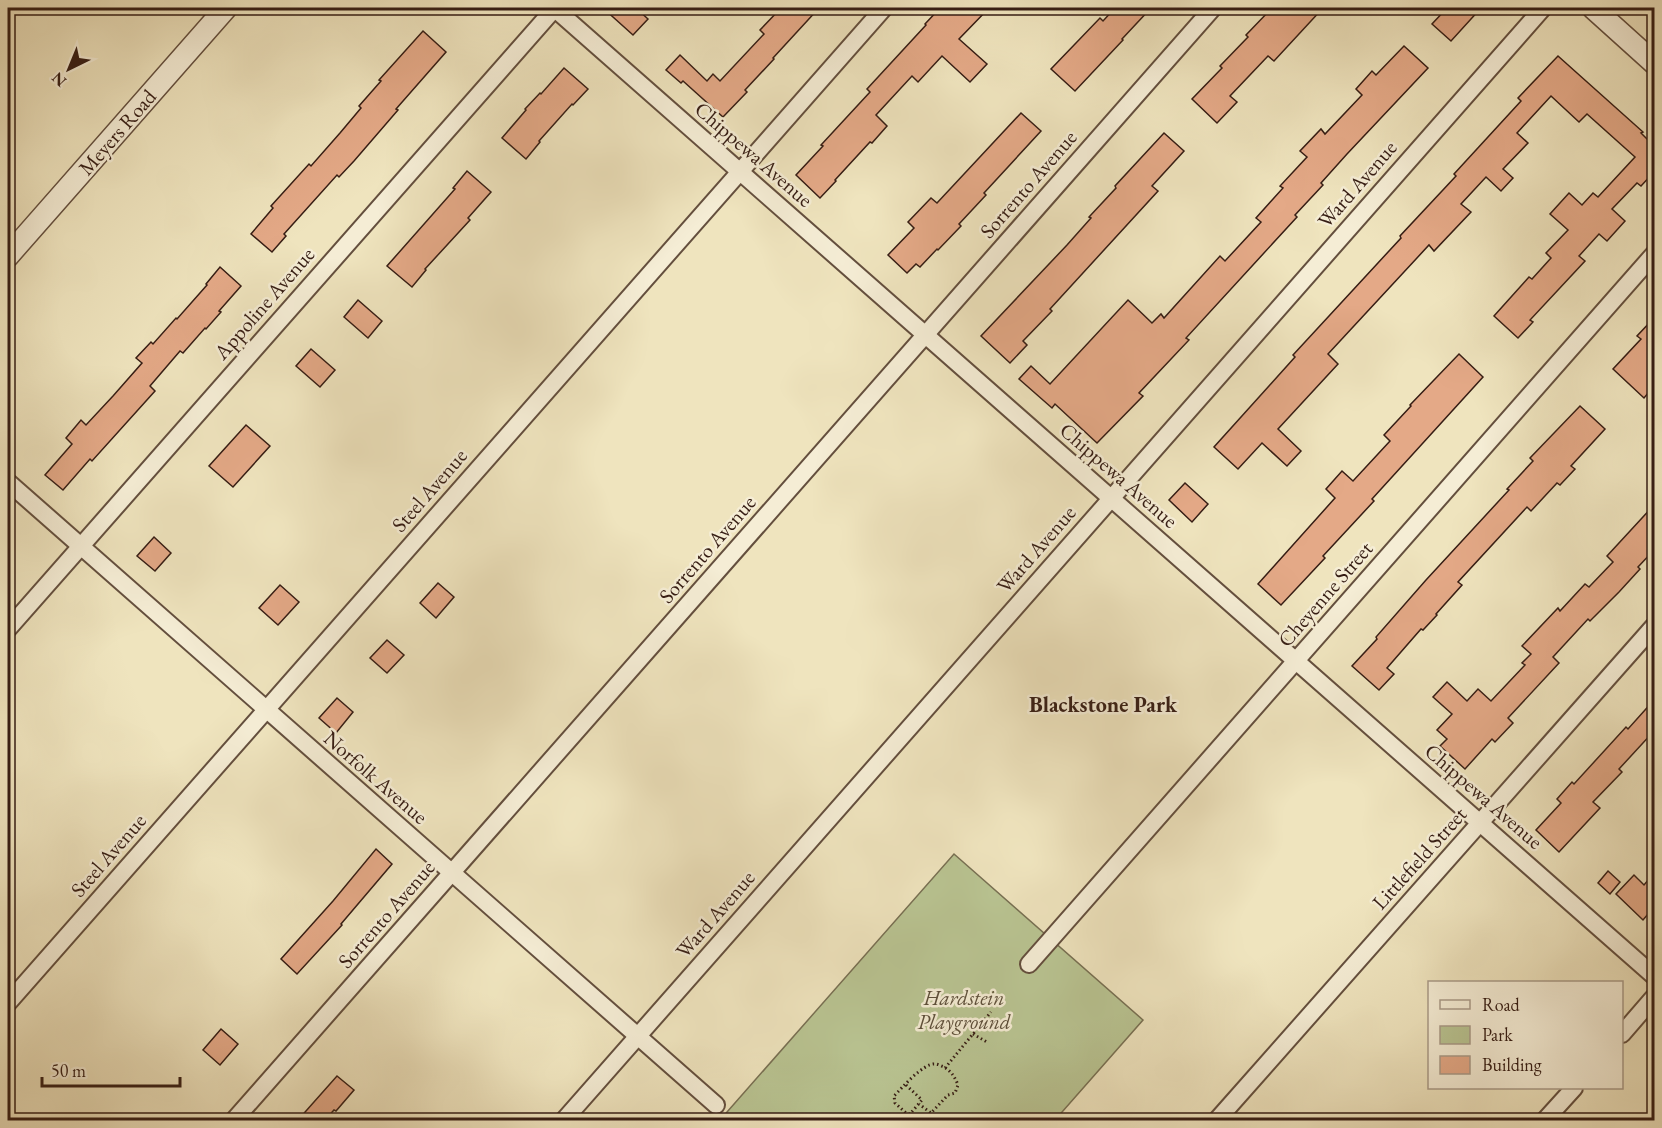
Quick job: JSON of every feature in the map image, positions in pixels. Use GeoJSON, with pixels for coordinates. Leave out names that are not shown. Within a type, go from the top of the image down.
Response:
{"type":"FeatureCollection","features":[{"type":"Feature","properties":{"kind":"street","name":"Meyers Road"},"geometry":{"type":"LineString","coordinates":[[8,256],[226,8]]}},
{"type":"Feature","properties":{"kind":"street","name":"Chippewa Avenue"},"geometry":{"type":"LineString","coordinates":[[555,8],[1654,976]]}},
{"type":"Feature","properties":{"kind":"street","name":"Appoline Avenue"},"geometry":{"type":"LineString","coordinates":[[8,629],[555,8]]}},
{"type":"Feature","properties":{"kind":"street","name":"Steel Avenue"},"geometry":{"type":"LineString","coordinates":[[8,1003],[884,8]]}},
{"type":"Feature","properties":{"kind":"street","name":"Sorrento Avenue"},"geometry":{"type":"LineString","coordinates":[[234,1120],[1213,8]]}},
{"type":"Feature","properties":{"kind":"street","name":"Ward Avenue"},"geometry":{"type":"LineString","coordinates":[[564,1120],[1543,8]]}},
{"type":"Feature","properties":{"kind":"street"},"geometry":{"type":"LineString","coordinates":[[1593,8],[1654,63]]}},
{"type":"Feature","properties":{"kind":"street","name":"Cheyenne Street"},"geometry":{"type":"LineString","coordinates":[[1029,964],[1654,254]]}},
{"type":"Feature","properties":{"kind":"street","name":"Norfolk Avenue"},"geometry":{"type":"LineString","coordinates":[[8,482],[716,1105]]}},
{"type":"Feature","properties":{"kind":"street","name":"Littlefield Street"},"geometry":{"type":"LineString","coordinates":[[1217,1120],[1654,626]]}},
{"type":"Feature","properties":{"kind":"street"},"geometry":{"type":"LineString","coordinates":[[1623,1033],[1654,997]]}},
{"type":"Feature","properties":{"kind":"street"},"geometry":{"type":"LineString","coordinates":[[1545,1120],[1573,1089]]}},
{"type":"Feature","properties":{"kind":"path"},"geometry":{"type":"LineString","coordinates":[[945,1068],[991,1012]]}},
{"type":"Feature","properties":{"kind":"path"},"geometry":{"type":"LineString","coordinates":[[973,1034],[987,1042]]}},
{"type":"Feature","properties":{"kind":"path"},"geometry":{"type":"LineString","coordinates":[[906,1084],[922,1100],[910,1114],[895,1103],[894,1096],[906,1084],[925,1066],[934,1064],[945,1068],[955,1077],[958,1085],[955,1093],[948,1095],[931,1113],[920,1104]]}},
{"type":"Feature","properties":{"kind":"green space","name":"Hardstein Playground"},"geometry":{"type":"Polygon","coordinates":[[[954,854],[1143,1020],[1055,1120],[720,1120],[954,854]]]}},
{"type":"Feature","properties":{"kind":"building"},"geometry":{"type":"Polygon","coordinates":[[[603,8],[636,8],[648,19],[633,35],[603,8]]]}},
{"type":"Feature","properties":{"kind":"building"},"geometry":{"type":"Polygon","coordinates":[[[781,8],[819,8],[723,117],[683,81],[681,83],[666,70],[680,55],[707,81],[713,74],[720,81],[764,34],[760,30],[781,8]]]}},
{"type":"Feature","properties":{"kind":"building"},"geometry":{"type":"Polygon","coordinates":[[[940,8],[989,8],[959,39],[987,64],[970,82],[942,56],[918,82],[912,76],[876,115],[887,126],[820,198],[796,175],[870,92],[867,89],[940,8]]]}},
{"type":"Feature","properties":{"kind":"building"},"geometry":{"type":"Polygon","coordinates":[[[1115,8],[1151,8],[1075,91],[1051,69],[1100,18],[1103,21],[1115,8]]]}},
{"type":"Feature","properties":{"kind":"building"},"geometry":{"type":"Polygon","coordinates":[[[1272,8],[1323,8],[1274,61],[1268,56],[1230,96],[1237,102],[1217,123],[1192,99],[1222,68],[1220,66],[1272,8]]]}},
{"type":"Feature","properties":{"kind":"building"},"geometry":{"type":"Polygon","coordinates":[[[1447,8],[1481,8],[1451,41],[1432,24],[1447,8]]]}},
{"type":"Feature","properties":{"kind":"building"},"geometry":{"type":"Polygon","coordinates":[[[423,31],[446,52],[354,161],[339,177],[337,175],[284,234],[286,236],[272,252],[251,234],[273,208],[271,206],[340,133],[381,81],[379,80],[423,31]]]}},
{"type":"Feature","properties":{"kind":"building"},"geometry":{"type":"Polygon","coordinates":[[[1404,46],[1428,68],[1321,183],[1323,185],[1295,215],[1297,217],[1186,338],[1189,340],[1139,393],[1143,396],[1097,443],[1055,404],[1052,408],[1019,379],[1031,366],[1050,384],[1128,300],[1152,323],[1161,314],[1164,318],[1220,256],[1225,261],[1261,222],[1256,218],[1283,188],[1280,186],[1307,157],[1300,151],[1321,129],[1325,134],[1362,95],[1356,89],[1372,71],[1376,75],[1404,46]]]}},
{"type":"Feature","properties":{"kind":"building"},"geometry":{"type":"Polygon","coordinates":[[[1558,56],[1643,132],[1641,133],[1654,146],[1654,172],[1641,186],[1637,183],[1612,209],[1625,221],[1607,241],[1599,234],[1579,256],[1585,261],[1530,320],[1533,322],[1518,338],[1494,316],[1529,277],[1532,279],[1551,258],[1546,253],[1568,230],[1550,214],[1569,193],[1582,205],[1593,193],[1598,197],[1635,157],[1587,114],[1579,122],[1551,96],[1517,133],[1528,143],[1503,169],[1513,178],[1501,191],[1486,177],[1461,204],[1471,212],[1434,251],[1429,245],[1328,354],[1338,364],[1278,429],[1301,451],[1287,466],[1262,443],[1238,469],[1214,447],[1295,357],[1293,355],[1456,176],[1454,174],[1521,101],[1518,98],[1558,56]]]}},
{"type":"Feature","properties":{"kind":"building"},"geometry":{"type":"Polygon","coordinates":[[[564,68],[588,89],[539,141],[526,159],[502,138],[525,109],[564,68]]]}},
{"type":"Feature","properties":{"kind":"building"},"geometry":{"type":"Polygon","coordinates":[[[1021,113],[1041,131],[984,193],[986,195],[959,224],[961,226],[920,267],[916,264],[907,273],[888,255],[914,228],[908,222],[931,198],[937,203],[1021,113]]]}},
{"type":"Feature","properties":{"kind":"building"},"geometry":{"type":"Polygon","coordinates":[[[1164,133],[1184,151],[1152,186],[1158,191],[1050,309],[1052,311],[1023,341],[1027,345],[1010,363],[981,336],[1067,245],[1116,188],[1115,186],[1164,133]]]}},
{"type":"Feature","properties":{"kind":"building"},"geometry":{"type":"Polygon","coordinates":[[[467,171],[491,192],[412,287],[387,266],[455,189],[453,188],[467,171]]]}},
{"type":"Feature","properties":{"kind":"building"},"geometry":{"type":"Polygon","coordinates":[[[220,267],[241,286],[206,329],[183,353],[180,351],[150,386],[155,391],[63,490],[45,475],[72,444],[66,438],[81,420],[86,425],[113,396],[142,363],[136,358],[177,319],[220,267]]]}},
{"type":"Feature","properties":{"kind":"building"},"geometry":{"type":"Polygon","coordinates":[[[358,300],[382,321],[368,338],[344,317],[358,300]]]}},
{"type":"Feature","properties":{"kind":"building"},"geometry":{"type":"Polygon","coordinates":[[[1654,318],[1654,386],[1644,398],[1613,369],[1641,339],[1637,336],[1654,318]]]}},
{"type":"Feature","properties":{"kind":"building"},"geometry":{"type":"Polygon","coordinates":[[[311,349],[335,370],[320,387],[296,366],[311,349]]]}},
{"type":"Feature","properties":{"kind":"building"},"geometry":{"type":"Polygon","coordinates":[[[1459,354],[1483,377],[1372,499],[1374,501],[1281,605],[1258,584],[1335,498],[1326,489],[1342,471],[1353,481],[1390,441],[1384,435],[1459,354]]]}},
{"type":"Feature","properties":{"kind":"building"},"geometry":{"type":"Polygon","coordinates":[[[1580,406],[1605,429],[1571,466],[1575,469],[1560,485],[1557,483],[1531,511],[1527,507],[1458,582],[1462,585],[1387,668],[1394,674],[1379,690],[1352,666],[1426,580],[1509,490],[1507,489],[1533,461],[1530,458],[1580,406]]]}},
{"type":"Feature","properties":{"kind":"building"},"geometry":{"type":"Polygon","coordinates":[[[246,425],[270,446],[233,487],[209,466],[246,425]]]}},
{"type":"Feature","properties":{"kind":"building"},"geometry":{"type":"Polygon","coordinates":[[[1185,483],[1208,504],[1192,522],[1169,500],[1185,483]]]}},
{"type":"Feature","properties":{"kind":"building"},"geometry":{"type":"Polygon","coordinates":[[[1654,505],[1654,550],[1619,592],[1590,621],[1588,619],[1553,657],[1559,663],[1508,718],[1513,723],[1495,742],[1492,739],[1465,769],[1440,746],[1447,739],[1437,730],[1452,714],[1433,697],[1447,682],[1467,701],[1478,689],[1491,701],[1525,665],[1522,663],[1531,654],[1522,646],[1558,608],[1560,611],[1585,584],[1589,587],[1613,562],[1607,556],[1654,505]]]}},
{"type":"Feature","properties":{"kind":"building"},"geometry":{"type":"Polygon","coordinates":[[[154,537],[171,553],[155,571],[137,556],[154,537]]]}},
{"type":"Feature","properties":{"kind":"building"},"geometry":{"type":"Polygon","coordinates":[[[438,583],[454,597],[436,618],[420,603],[438,583]]]}},
{"type":"Feature","properties":{"kind":"building"},"geometry":{"type":"Polygon","coordinates":[[[280,585],[299,602],[278,625],[259,608],[280,585]]]}},
{"type":"Feature","properties":{"kind":"building"},"geometry":{"type":"Polygon","coordinates":[[[387,640],[404,655],[387,673],[370,658],[387,640]]]}},
{"type":"Feature","properties":{"kind":"building"},"geometry":{"type":"Polygon","coordinates":[[[337,698],[353,712],[336,733],[319,718],[337,698]]]}},
{"type":"Feature","properties":{"kind":"building"},"geometry":{"type":"Polygon","coordinates":[[[1654,700],[1654,731],[1619,769],[1622,772],[1593,802],[1600,808],[1559,852],[1536,830],[1561,803],[1557,799],[1572,782],[1574,784],[1654,700]]]}},
{"type":"Feature","properties":{"kind":"building"},"geometry":{"type":"Polygon","coordinates":[[[376,849],[392,864],[342,925],[297,974],[281,959],[376,849]]]}},
{"type":"Feature","properties":{"kind":"building"},"geometry":{"type":"Polygon","coordinates":[[[1608,871],[1620,882],[1610,894],[1598,883],[1608,871]]]}},
{"type":"Feature","properties":{"kind":"building"},"geometry":{"type":"Polygon","coordinates":[[[1654,873],[1654,907],[1643,920],[1616,894],[1634,875],[1644,885],[1654,873]]]}},
{"type":"Feature","properties":{"kind":"building"},"geometry":{"type":"Polygon","coordinates":[[[221,1029],[238,1044],[220,1065],[203,1050],[221,1029]]]}},
{"type":"Feature","properties":{"kind":"building"},"geometry":{"type":"Polygon","coordinates":[[[337,1076],[354,1090],[336,1111],[334,1110],[325,1120],[298,1120],[337,1076]]]}},
{"type":"Feature","properties":{"kind":"district","name":"Blackstone Park"},"geometry":{"type":"Point","coordinates":[1103,704]}}]}
